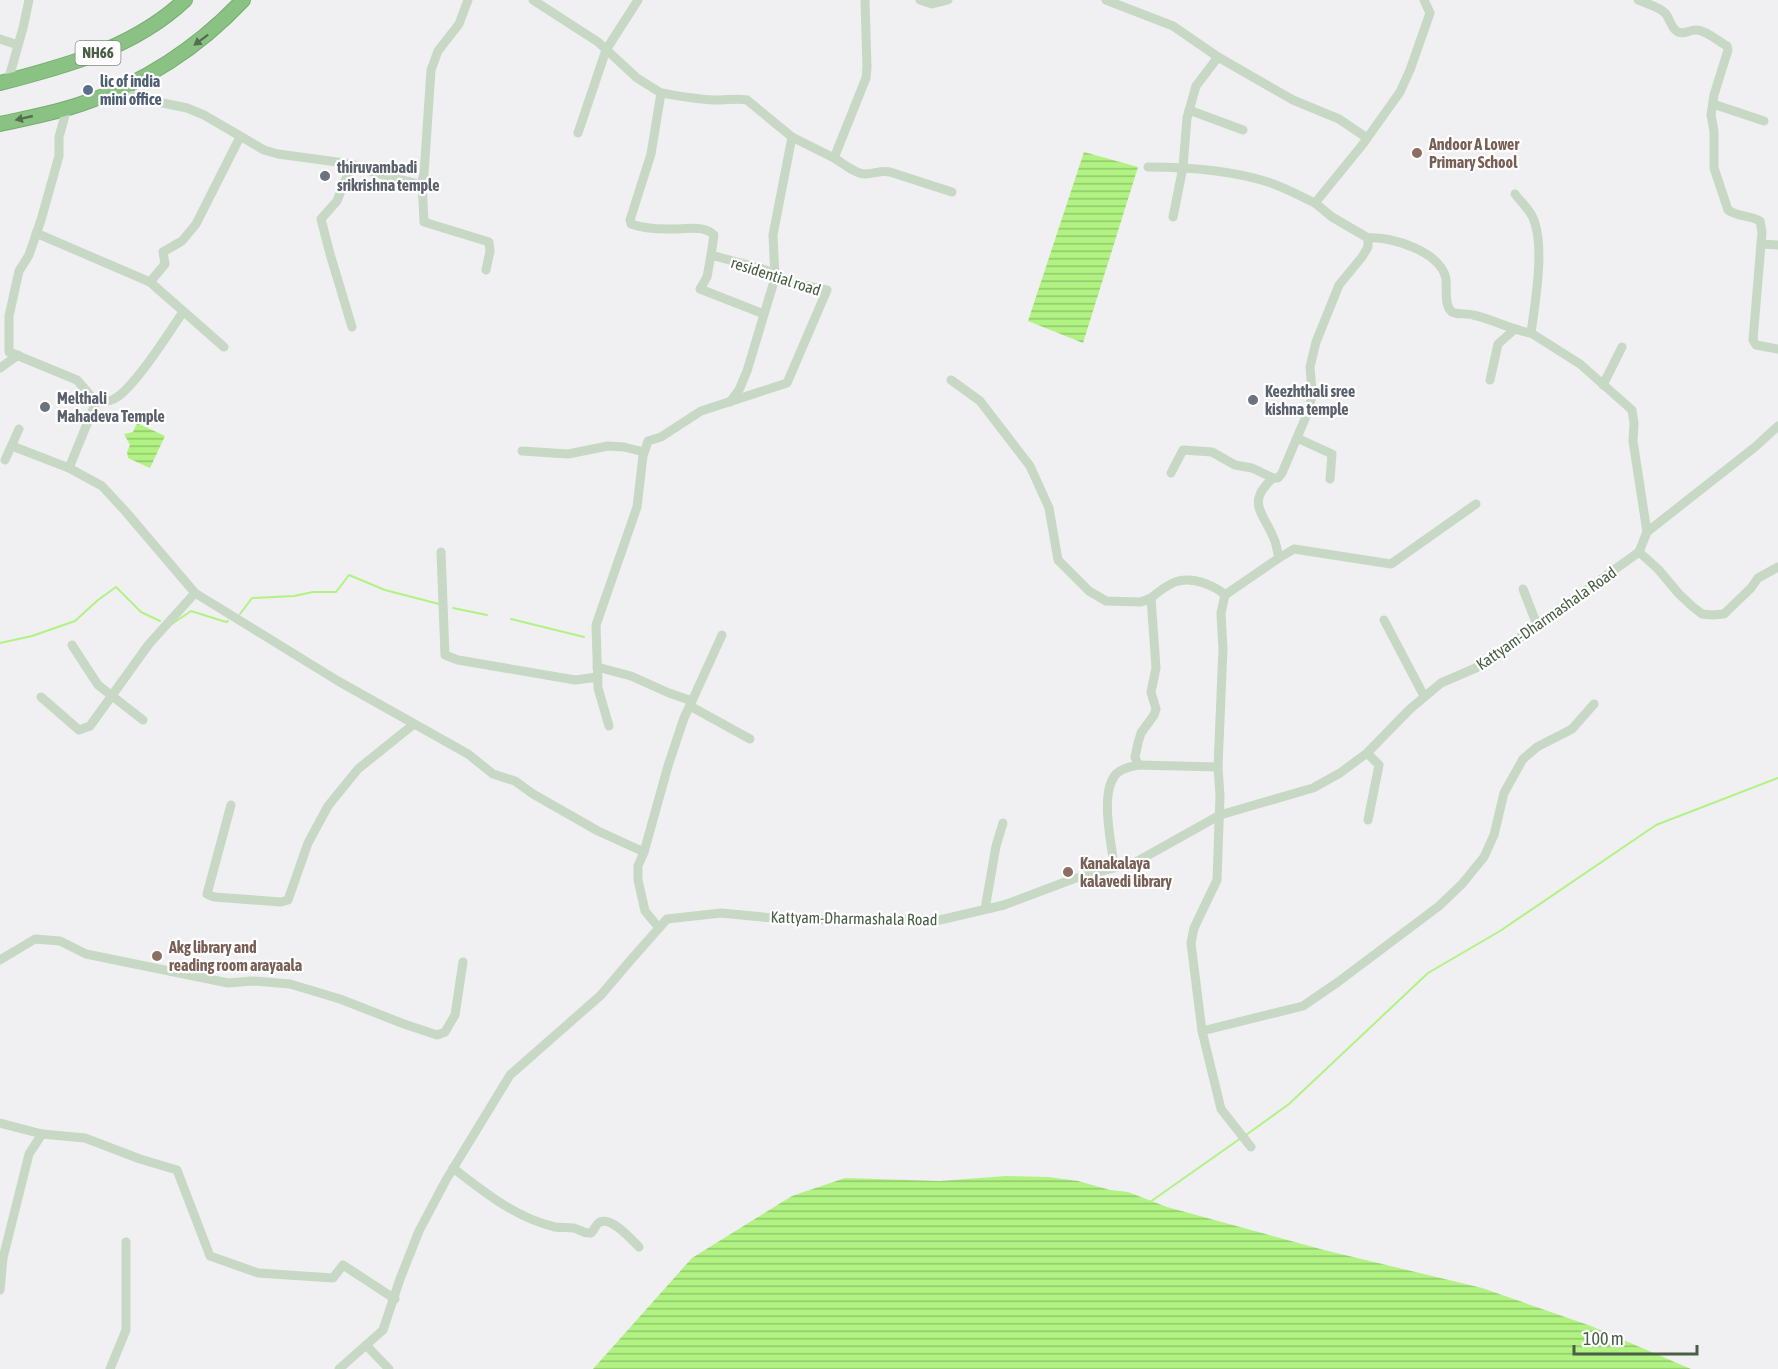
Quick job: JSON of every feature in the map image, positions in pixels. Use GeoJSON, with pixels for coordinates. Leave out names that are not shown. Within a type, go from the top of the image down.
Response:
{"type":"FeatureCollection","features":[{"type":"Feature","properties":{"kind":"highway","name":"NH66"},"geometry":{"type":"LineString","coordinates":[[4,82],[53,69],[116,46],[144,31],[185,0]]}},
{"type":"Feature","properties":{"kind":"highway","name":"NH66"},"geometry":{"type":"LineString","coordinates":[[0,124],[80,105],[124,88],[169,62],[204,38],[243,0]]}},
{"type":"Feature","properties":{"kind":"street"},"geometry":{"type":"LineString","coordinates":[[4,82],[18,45],[30,0]]}},
{"type":"Feature","properties":{"kind":"street"},"geometry":{"type":"LineString","coordinates":[[468,0],[459,24],[438,51],[432,70],[422,181],[424,222],[489,242],[490,251],[486,270]]}},
{"type":"Feature","properties":{"kind":"street"},"geometry":{"type":"LineString","coordinates":[[533,0],[598,42],[637,78],[661,93],[695,99],[740,98],[747,100],[792,137],[860,174],[868,175],[882,170],[952,192]]}},
{"type":"Feature","properties":{"kind":"street"},"geometry":{"type":"LineString","coordinates":[[578,133],[606,50],[638,0]]}},
{"type":"Feature","properties":{"kind":"street"},"geometry":{"type":"LineString","coordinates":[[834,158],[866,78],[865,0]]}},
{"type":"Feature","properties":{"kind":"street"},"geometry":{"type":"LineString","coordinates":[[920,0],[932,4],[948,0]]}},
{"type":"Feature","properties":{"kind":"street"},"geometry":{"type":"LineString","coordinates":[[1106,0],[1173,26],[1218,57],[1293,100],[1339,119],[1367,138]]}},
{"type":"Feature","properties":{"kind":"street"},"geometry":{"type":"LineString","coordinates":[[1316,203],[1400,93],[1430,13],[1425,0]]}},
{"type":"Feature","properties":{"kind":"street"},"geometry":{"type":"LineString","coordinates":[[1638,0],[1661,10],[1679,33],[1701,30],[1727,46],[1728,50],[1711,115],[1714,131],[1714,168],[1728,210],[1733,214],[1756,218],[1760,221],[1762,232],[1753,340],[1756,345],[1778,349]]}},
{"type":"Feature","properties":{"kind":"street"},"geometry":{"type":"LineString","coordinates":[[0,39],[18,45]]}},
{"type":"Feature","properties":{"kind":"street"},"geometry":{"type":"LineString","coordinates":[[1173,217],[1183,167],[1189,110],[1196,86],[1218,57]]}},
{"type":"Feature","properties":{"kind":"street"},"geometry":{"type":"LineString","coordinates":[[115,91],[187,108],[264,150],[352,164],[407,182],[419,184],[422,181]]}},
{"type":"Feature","properties":{"kind":"street","name":"residential road"},"geometry":{"type":"LineString","coordinates":[[644,452],[648,441],[661,436],[701,411],[787,383],[827,290],[788,283],[776,278],[766,270],[711,255],[714,236],[712,232],[701,229],[647,228],[631,224],[630,220],[651,154],[661,93]]}},
{"type":"Feature","properties":{"kind":"street"},"geometry":{"type":"LineString","coordinates":[[1713,105],[1764,121]]}},
{"type":"Feature","properties":{"kind":"street"},"geometry":{"type":"LineString","coordinates":[[67,108],[59,137],[59,156],[29,255],[19,270],[9,316],[9,352],[77,380],[96,402]]}},
{"type":"Feature","properties":{"kind":"street"},"geometry":{"type":"LineString","coordinates":[[1189,110],[1243,130]]}},
{"type":"Feature","properties":{"kind":"street"},"geometry":{"type":"LineString","coordinates":[[150,282],[165,264],[164,252],[182,241],[196,224],[240,137]]}},
{"type":"Feature","properties":{"kind":"street"},"geometry":{"type":"LineString","coordinates":[[730,402],[743,382],[776,278],[773,235],[792,137]]}},
{"type":"Feature","properties":{"kind":"street"},"geometry":{"type":"LineString","coordinates":[[352,164],[337,201],[321,219],[352,327]]}},
{"type":"Feature","properties":{"kind":"street"},"geometry":{"type":"LineString","coordinates":[[1148,167],[1183,167],[1241,176],[1269,182],[1316,203],[1332,218],[1368,238],[1393,240],[1410,246],[1436,261],[1443,269],[1446,278],[1450,310],[1456,314],[1464,313],[1485,317],[1531,333],[1580,364],[1632,410],[1634,423],[1632,441],[1647,532]]}},
{"type":"Feature","properties":{"kind":"street"},"geometry":{"type":"LineString","coordinates":[[1515,194],[1532,216],[1537,231],[1539,274],[1531,333]]}},
{"type":"Feature","properties":{"kind":"street"},"geometry":{"type":"LineString","coordinates":[[36,233],[150,282],[224,347]]}},
{"type":"Feature","properties":{"kind":"street"},"geometry":{"type":"LineString","coordinates":[[1172,473],[1183,450],[1212,453],[1235,465],[1252,468],[1278,478],[1310,407],[1310,367],[1316,342],[1339,285],[1362,257],[1368,247],[1368,238]]}},
{"type":"Feature","properties":{"kind":"street"},"geometry":{"type":"LineString","coordinates":[[1761,244],[1778,245]]}},
{"type":"Feature","properties":{"kind":"street"},"geometry":{"type":"LineString","coordinates":[[711,255],[707,277],[700,289],[764,314]]}},
{"type":"Feature","properties":{"kind":"street"},"geometry":{"type":"LineString","coordinates":[[96,402],[112,400],[123,393],[183,312]]}},
{"type":"Feature","properties":{"kind":"street"},"geometry":{"type":"LineString","coordinates":[[1490,380],[1498,344],[1515,329]]}},
{"type":"Feature","properties":{"kind":"street"},"geometry":{"type":"LineString","coordinates":[[1603,385],[1622,347]]}},
{"type":"Feature","properties":{"kind":"street"},"geometry":{"type":"LineString","coordinates":[[0,368],[18,356]]}},
{"type":"Feature","properties":{"kind":"street"},"geometry":{"type":"LineString","coordinates":[[951,380],[980,401],[1030,466],[1049,508],[1058,560],[1089,591],[1106,601],[1141,602],[1151,598],[1171,583],[1185,579],[1214,587],[1225,595]]}},
{"type":"Feature","properties":{"kind":"street"},"geometry":{"type":"LineString","coordinates":[[69,468],[96,402]]}},
{"type":"Feature","properties":{"kind":"street"},"geometry":{"type":"LineString","coordinates":[[1778,426],[1755,447],[1647,532],[1639,552],[1658,569],[1679,594],[1702,614],[1724,614],[1758,578],[1778,567]]}},
{"type":"Feature","properties":{"kind":"street"},"geometry":{"type":"LineString","coordinates":[[5,460],[19,429]]}},
{"type":"Feature","properties":{"kind":"street"},"geometry":{"type":"LineString","coordinates":[[1298,438],[1332,454],[1330,479]]}},
{"type":"Feature","properties":{"kind":"street"},"geometry":{"type":"LineString","coordinates":[[12,446],[69,468],[102,486],[195,593],[338,681],[468,754],[493,774],[515,781],[533,794],[598,831],[644,852]]}},
{"type":"Feature","properties":{"kind":"street"},"geometry":{"type":"LineString","coordinates":[[522,451],[568,454],[608,446],[644,452],[637,507],[596,625],[598,688],[609,726]]}},
{"type":"Feature","properties":{"kind":"street"},"geometry":{"type":"LineString","coordinates":[[1273,478],[1258,498],[1258,506],[1275,539],[1279,558]]}},
{"type":"Feature","properties":{"kind":"street"},"geometry":{"type":"LineString","coordinates":[[1248,1144],[1221,1109],[1202,1031],[1191,943],[1194,928],[1217,880],[1220,815],[1218,767],[1223,649],[1221,613],[1225,595],[1294,549],[1390,564],[1476,504]]}},
{"type":"Feature","properties":{"kind":"street"},"geometry":{"type":"LineString","coordinates":[[441,552],[445,656],[575,680],[598,672],[632,676],[691,704],[750,740]]}},
{"type":"Feature","properties":{"kind":"street","name":"Kattyam-Dharmashala Road"},"geometry":{"type":"LineString","coordinates":[[339,1369],[383,1330],[419,1231],[453,1168],[510,1075],[601,995],[667,919],[721,913],[794,920],[940,920],[1004,905],[1073,879],[1136,861],[1220,815],[1313,788],[1340,773],[1367,753],[1424,696],[1441,683],[1478,667],[1639,552]]}},
{"type":"Feature","properties":{"kind":"street"},"geometry":{"type":"LineString","coordinates":[[1523,589],[1537,625]]}},
{"type":"Feature","properties":{"kind":"street"},"geometry":{"type":"LineString","coordinates":[[41,697],[79,730],[90,726],[149,644],[195,593]]}},
{"type":"Feature","properties":{"kind":"street"},"geometry":{"type":"LineString","coordinates":[[1138,765],[1135,757],[1141,733],[1156,710],[1151,692],[1156,668],[1151,598]]}},
{"type":"Feature","properties":{"kind":"street"},"geometry":{"type":"LineString","coordinates":[[1384,620],[1424,696]]}},
{"type":"Feature","properties":{"kind":"street"},"geometry":{"type":"LineString","coordinates":[[659,928],[645,911],[641,897],[638,866],[691,704],[722,635]]}},
{"type":"Feature","properties":{"kind":"street"},"geometry":{"type":"LineString","coordinates":[[72,645],[98,685],[143,720]]}},
{"type":"Feature","properties":{"kind":"street"},"geometry":{"type":"LineString","coordinates":[[1202,1031],[1303,1006],[1439,906],[1485,857],[1494,835],[1504,793],[1523,759],[1537,747],[1572,729],[1594,704]]}},
{"type":"Feature","properties":{"kind":"street"},"geometry":{"type":"LineString","coordinates":[[231,805],[207,894],[214,897],[281,902],[288,900],[308,843],[328,806],[358,769],[414,724]]}},
{"type":"Feature","properties":{"kind":"street"},"geometry":{"type":"LineString","coordinates":[[1367,753],[1379,765],[1368,820]]}},
{"type":"Feature","properties":{"kind":"street"},"geometry":{"type":"LineString","coordinates":[[1114,867],[1108,808],[1109,789],[1118,772],[1138,765],[1218,767]]}},
{"type":"Feature","properties":{"kind":"street"},"geometry":{"type":"LineString","coordinates":[[985,909],[1002,823]]}},
{"type":"Feature","properties":{"kind":"street"},"geometry":{"type":"LineString","coordinates":[[0,960],[34,939],[60,941],[86,954],[228,983],[253,981],[290,984],[340,999],[437,1035],[446,1032],[455,1015],[464,962]]}},
{"type":"Feature","properties":{"kind":"street"},"geometry":{"type":"LineString","coordinates":[[0,1123],[42,1134],[85,1138],[177,1170],[210,1256],[258,1273],[333,1278],[343,1266],[394,1299]]}},
{"type":"Feature","properties":{"kind":"street"},"geometry":{"type":"LineString","coordinates":[[0,1290],[3,1258],[29,1154],[42,1134]]}},
{"type":"Feature","properties":{"kind":"street"},"geometry":{"type":"LineString","coordinates":[[453,1168],[488,1196],[529,1218],[554,1227],[573,1228],[586,1234],[591,1233],[597,1224],[603,1221],[610,1222],[639,1247]]}},
{"type":"Feature","properties":{"kind":"street"},"geometry":{"type":"LineString","coordinates":[[110,1369],[126,1330],[126,1242]]}},
{"type":"Feature","properties":{"kind":"street"},"geometry":{"type":"LineString","coordinates":[[366,1345],[389,1369]]}},
{"type":"Feature","properties":{"kind":"shaded area"},"geometry":{"type":"Polygon","coordinates":[[[1084,152],[1138,167],[1083,343],[1028,321],[1084,152]]]}},
{"type":"Feature","properties":{"kind":"shaded area"},"geometry":{"type":"Polygon","coordinates":[[[137,423],[165,436],[150,468],[128,458],[127,452],[130,445],[124,434],[133,432],[137,423]]]}},
{"type":"Feature","properties":{"kind":"shaded area"},"geometry":{"type":"Polygon","coordinates":[[[1006,1176],[1048,1177],[1128,1192],[1167,1207],[1324,1250],[1482,1288],[1591,1326],[1691,1369],[593,1369],[692,1258],[792,1196],[845,1178],[940,1181],[1006,1176]]]}},
{"type":"Feature","properties":{"kind":"waterway"},"geometry":{"type":"LineString","coordinates":[[240,614],[252,598],[336,592],[349,575],[385,590],[439,604]]}},
{"type":"Feature","properties":{"kind":"waterway"},"geometry":{"type":"LineString","coordinates":[[0,643],[32,636],[75,621],[116,587],[141,612],[160,621]]}},
{"type":"Feature","properties":{"kind":"waterway"},"geometry":{"type":"LineString","coordinates":[[453,608],[487,615]]}},
{"type":"Feature","properties":{"kind":"waterway"},"geometry":{"type":"LineString","coordinates":[[172,624],[191,611],[228,621]]}},
{"type":"Feature","properties":{"kind":"waterway"},"geometry":{"type":"LineString","coordinates":[[511,619],[584,637]]}},
{"type":"Feature","properties":{"kind":"waterway"},"geometry":{"type":"LineString","coordinates":[[1246,1135],[1289,1104],[1428,973],[1500,931],[1656,825],[1778,778]]}},
{"type":"Feature","properties":{"kind":"waterway"},"geometry":{"type":"LineString","coordinates":[[1150,1202],[1241,1138]]}},
{"type":"Feature","properties":{"kind":"place","name":"lic of india mini office"},"geometry":{"type":"Point","coordinates":[88,90]}},
{"type":"Feature","properties":{"kind":"place","name":"Andoor A Lower Primary School"},"geometry":{"type":"Point","coordinates":[1417,153]}},
{"type":"Feature","properties":{"kind":"place","name":"thiruvambadi srikrishna temple"},"geometry":{"type":"Point","coordinates":[325,176]}},
{"type":"Feature","properties":{"kind":"place","name":"Keezhthali sree kishna temple"},"geometry":{"type":"Point","coordinates":[1253,400]}},
{"type":"Feature","properties":{"kind":"place","name":"Melthali Mahadeva Temple"},"geometry":{"type":"Point","coordinates":[45,407]}},
{"type":"Feature","properties":{"kind":"place","name":"Kanakalaya kalavedi library"},"geometry":{"type":"Point","coordinates":[1068,872]}},
{"type":"Feature","properties":{"kind":"place","name":"Akg library and reading room arayaala"},"geometry":{"type":"Point","coordinates":[157,956]}}]}
